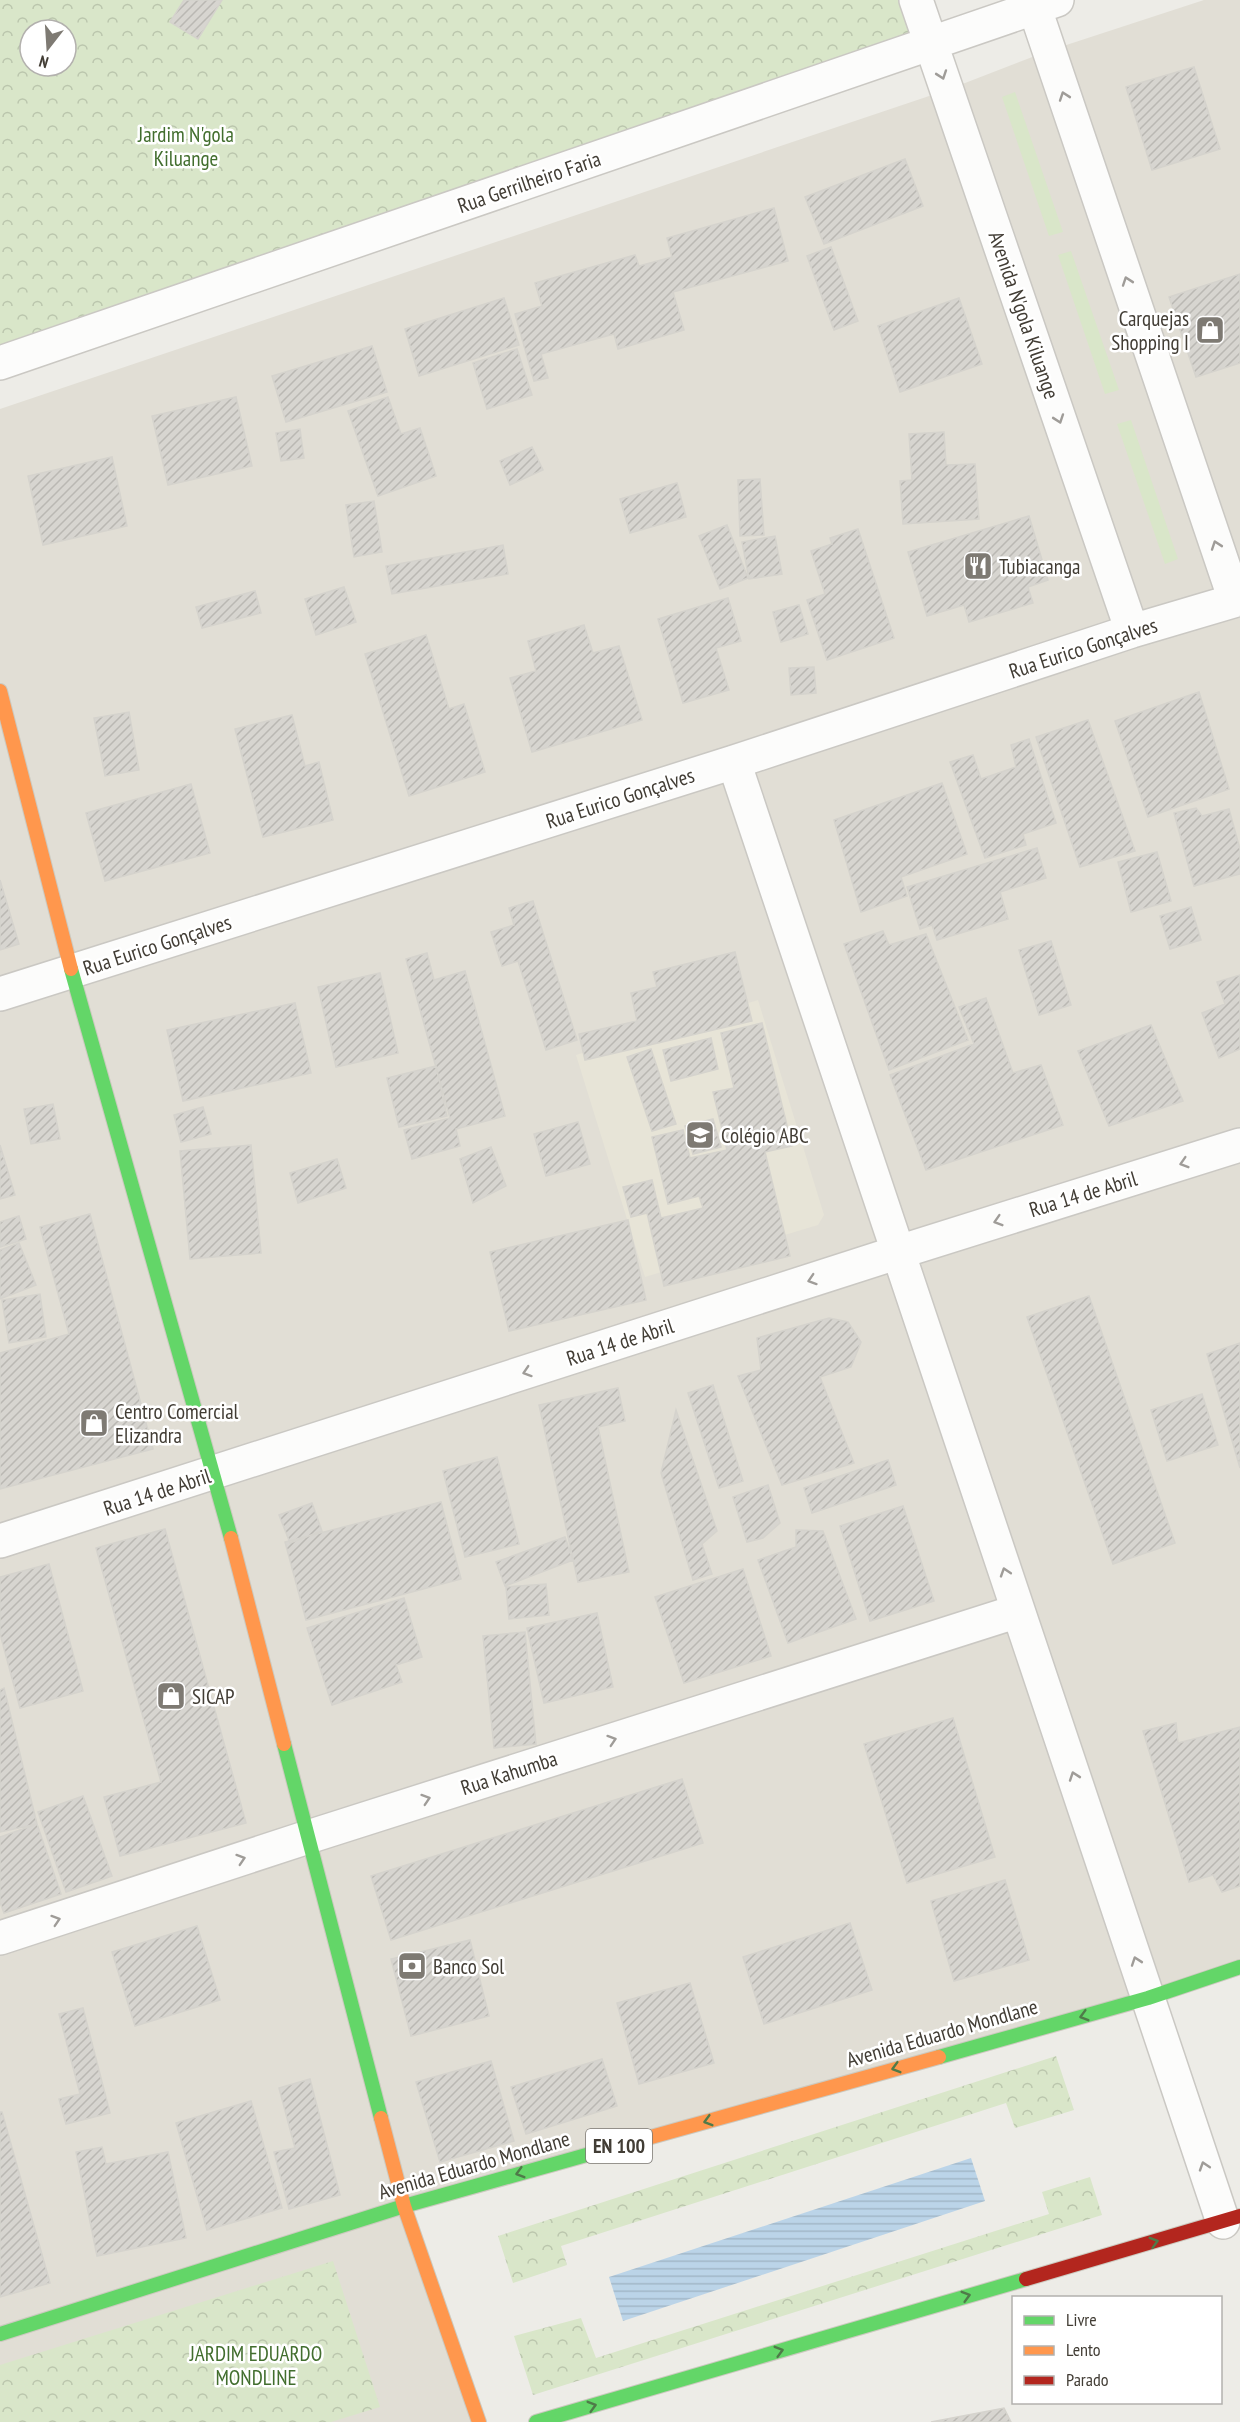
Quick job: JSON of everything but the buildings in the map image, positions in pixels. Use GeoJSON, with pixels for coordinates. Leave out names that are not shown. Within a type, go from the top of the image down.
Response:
{"type":"FeatureCollection","features":[{"type":"Feature","properties":{"kind":"main road"},"geometry":{"type":"LineString","coordinates":[[0,691],[72,972],[214,1474],[404,2206],[479,2422]]}},
{"type":"Feature","properties":{"kind":"main road","name":"Avenida Eduardo Mondlane"},"geometry":{"type":"LineString","coordinates":[[0,2334],[404,2206],[1148,1998],[1240,1967]]}},
{"type":"Feature","properties":{"kind":"main road"},"geometry":{"type":"LineString","coordinates":[[536,2422],[1231,2218]]}},
{"type":"Feature","properties":{"kind":"street","name":"Avenida N'gola Kiluange"},"geometry":{"type":"LineString","coordinates":[[916,0],[1132,631]]}},
{"type":"Feature","properties":{"kind":"street","name":"Rua Gerrilheiro Faria"},"geometry":{"type":"LineString","coordinates":[[0,363],[931,45],[1041,2]]}},
{"type":"Feature","properties":{"kind":"street"},"geometry":{"type":"LineString","coordinates":[[1041,2],[1238,599]]}},
{"type":"Feature","properties":{"kind":"street","name":"Rua Eurico Gonçalves"},"geometry":{"type":"LineString","coordinates":[[0,994],[734,762],[1132,631],[1238,599]]}},
{"type":"Feature","properties":{"kind":"street"},"geometry":{"type":"LineString","coordinates":[[734,762],[1148,1998],[1231,2218]]}},
{"type":"Feature","properties":{"kind":"street","name":"Rua 14 de Abril"},"geometry":{"type":"LineString","coordinates":[[0,1541],[898,1252],[1240,1145]]}},
{"type":"Feature","properties":{"kind":"street","name":"Rua Kahumba"},"geometry":{"type":"LineString","coordinates":[[0,1938],[308,1837],[1018,1611]]}},
{"type":"Feature","properties":{"kind":"shaded area"},"geometry":{"type":"Polygon","coordinates":[[[1204,0],[1240,0],[1240,1967],[404,2206],[479,2422],[0,2422],[0,409],[947,90],[1048,51],[1204,0]]]}},
{"type":"Feature","properties":{"kind":"shaded area","name":"Colégio ABC"},"geometry":{"type":"Polygon","coordinates":[[[758,1000],[824,1215],[818,1225],[645,1277],[576,1055],[758,1000]]]}},
{"type":"Feature","properties":{"kind":"green space","name":"Jardim N'gola Kiluange"},"geometry":{"type":"Polygon","coordinates":[[[0,0],[916,0],[931,45],[0,363],[0,0]]]}},
{"type":"Feature","properties":{"kind":"green space"},"geometry":{"type":"Polygon","coordinates":[[[1015,92],[1063,232],[1049,236],[1002,97],[1015,92]]]}},
{"type":"Feature","properties":{"kind":"green space"},"geometry":{"type":"Polygon","coordinates":[[[1071,251],[1119,390],[1105,394],[1058,255],[1071,251]]]}},
{"type":"Feature","properties":{"kind":"green space"},"geometry":{"type":"Polygon","coordinates":[[[1131,420],[1178,559],[1165,564],[1117,424],[1131,420]]]}},
{"type":"Feature","properties":{"kind":"green space"},"geometry":{"type":"Polygon","coordinates":[[[1056,2056],[1074,2110],[1015,2128],[1006,2103],[561,2246],[567,2265],[513,2283],[498,2236],[1056,2056]]]}},
{"type":"Feature","properties":{"kind":"green space"},"geometry":{"type":"Polygon","coordinates":[[[1090,2177],[1102,2215],[533,2395],[514,2336],[581,2318],[596,2358],[1049,2214],[1042,2192],[1090,2177]]]}},
{"type":"Feature","properties":{"kind":"green space","name":"JARDIM EDUARDO MONDLINE"},"geometry":{"type":"Polygon","coordinates":[[[333,2261],[380,2407],[331,2422],[0,2422],[0,2365],[333,2261]]]}},
{"type":"Feature","properties":{"kind":"water"},"geometry":{"type":"Polygon","coordinates":[[[971,2158],[985,2201],[623,2321],[609,2277],[971,2158]]]}},
{"type":"Feature","properties":{"kind":"traffic: fast"},"geometry":{"type":"LineString","coordinates":[[71,969],[231,1538]]}},
{"type":"Feature","properties":{"kind":"traffic: fast"},"geometry":{"type":"LineString","coordinates":[[284,1744],[381,2118]]}},
{"type":"Feature","properties":{"kind":"traffic: fast"},"geometry":{"type":"LineString","coordinates":[[939,2057],[1148,1998],[1240,1967]]}},
{"type":"Feature","properties":{"kind":"traffic: fast"},"geometry":{"type":"LineString","coordinates":[[0,2334],[404,2206],[597,2152]]}},
{"type":"Feature","properties":{"kind":"traffic: fast"},"geometry":{"type":"LineString","coordinates":[[536,2422],[1026,2279]]}},
{"type":"Feature","properties":{"kind":"traffic: slow"},"geometry":{"type":"LineString","coordinates":[[0,691],[71,969]]}},
{"type":"Feature","properties":{"kind":"traffic: slow"},"geometry":{"type":"LineString","coordinates":[[231,1538],[284,1744]]}},
{"type":"Feature","properties":{"kind":"traffic: slow"},"geometry":{"type":"LineString","coordinates":[[597,2152],[939,2057]]}},
{"type":"Feature","properties":{"kind":"traffic: slow"},"geometry":{"type":"LineString","coordinates":[[381,2118],[404,2206],[479,2422]]}},
{"type":"Feature","properties":{"kind":"traffic: jam"},"geometry":{"type":"LineString","coordinates":[[1026,2279],[1240,2216]]}},
{"type":"Feature","properties":{"kind":"place","name":"Carquejas Shopping I"},"geometry":{"type":"Point","coordinates":[1210,330]}},
{"type":"Feature","properties":{"kind":"place","name":"Tubiacanga"},"geometry":{"type":"Point","coordinates":[978,566]}},
{"type":"Feature","properties":{"kind":"place","name":"Colégio ABC"},"geometry":{"type":"Point","coordinates":[700,1135]}},
{"type":"Feature","properties":{"kind":"place","name":"Centro Comercial Elizandra"},"geometry":{"type":"Point","coordinates":[94,1423]}},
{"type":"Feature","properties":{"kind":"place","name":"SICAP"},"geometry":{"type":"Point","coordinates":[171,1696]}},
{"type":"Feature","properties":{"kind":"place","name":"Banco Sol"},"geometry":{"type":"Point","coordinates":[412,1966]}}]}
